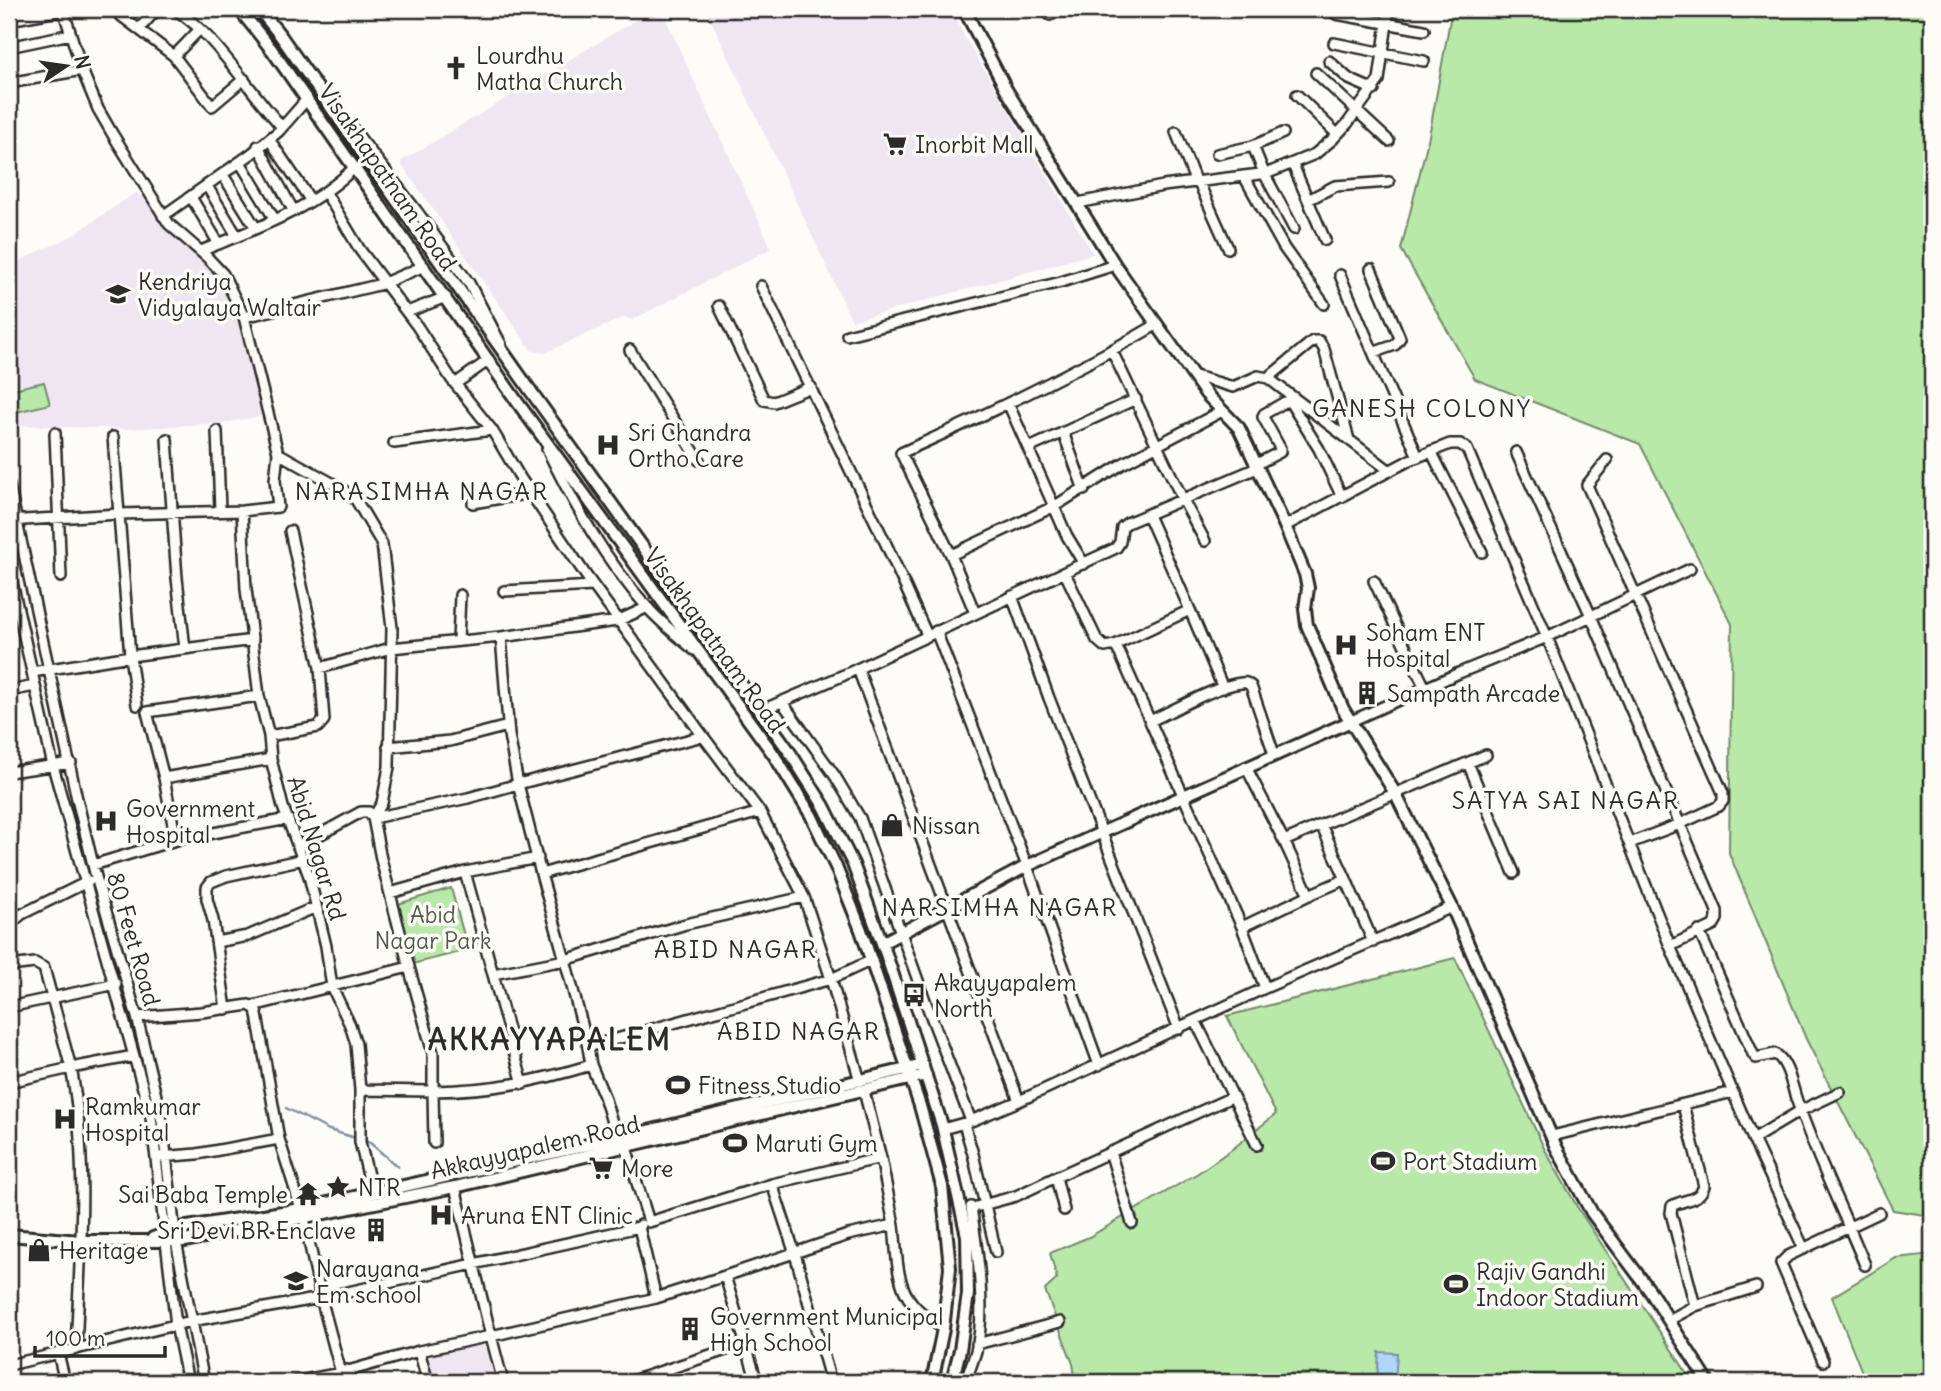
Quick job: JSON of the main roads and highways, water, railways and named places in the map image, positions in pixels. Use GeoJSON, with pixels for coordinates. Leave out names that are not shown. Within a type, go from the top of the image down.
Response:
{"type":"FeatureCollection","features":[{"type":"Feature","properties":{"kind":"main road","name":"Visakhapatnam Road"},"geometry":{"type":"LineString","coordinates":[[239,9],[272,50],[539,431],[774,755],[811,815],[836,867],[872,960],[920,1106],[942,1186],[950,1268],[943,1329],[932,1382]]}},
{"type":"Feature","properties":{"kind":"main road"},"geometry":{"type":"LineString","coordinates":[[259,9],[760,711],[824,806],[853,864],[882,943],[943,1129],[966,1209],[968,1294],[960,1350],[951,1382]]}},
{"type":"Feature","properties":{"kind":"main road"},"geometry":{"type":"LineString","coordinates":[[964,9],[1007,91],[1115,265],[1213,403],[1238,428],[1285,526],[1308,587],[1307,625],[1349,722],[1395,793],[1451,907],[1552,1136],[1592,1213],[1669,1320],[1708,1382]]}},
{"type":"Feature","properties":{"kind":"main road"},"geometry":{"type":"LineString","coordinates":[[882,943],[1027,866],[1102,830],[1349,722]]}},
{"type":"Feature","properties":{"kind":"main road","name":"Akkayyapalem Road"},"geometry":{"type":"LineString","coordinates":[[9,1235],[80,1241],[150,1240],[169,1237],[185,1241],[302,1214],[455,1187],[924,1070]]}},
{"type":"Feature","properties":{"kind":"main road"},"geometry":{"type":"LineString","coordinates":[[302,1214],[372,1192],[623,1143]]}},
{"type":"Feature","properties":{"kind":"water"},"geometry":{"type":"Polygon","coordinates":[[[1379,1352],[1397,1353],[1395,1382],[1377,1382],[1379,1352]]]}},
{"type":"Feature","properties":{"kind":"waterway"},"geometry":{"type":"LineString","coordinates":[[286,1108],[329,1130],[369,1142],[398,1167]]}},
{"type":"Feature","properties":{"kind":"place","name":"Lourdhu Matha Church"},"geometry":{"type":"Point","coordinates":[456,68]}},
{"type":"Feature","properties":{"kind":"place","name":"Inorbit Mall"},"geometry":{"type":"Point","coordinates":[895,144]}},
{"type":"Feature","properties":{"kind":"place","name":"Kendriya Vidyalaya Waltair"},"geometry":{"type":"Point","coordinates":[118,294]}},
{"type":"Feature","properties":{"kind":"place","name":"Sri Chandra Ortho Care"},"geometry":{"type":"Point","coordinates":[608,445]}},
{"type":"Feature","properties":{"kind":"place","name":"Soham ENT Hospital"},"geometry":{"type":"Point","coordinates":[1346,645]}},
{"type":"Feature","properties":{"kind":"place","name":"Sampath Arcade"},"geometry":{"type":"Point","coordinates":[1367,693]}},
{"type":"Feature","properties":{"kind":"place","name":"Government Hospital"},"geometry":{"type":"Point","coordinates":[106,821]}},
{"type":"Feature","properties":{"kind":"place","name":"Nissan"},"geometry":{"type":"Point","coordinates":[892,825]}},
{"type":"Feature","properties":{"kind":"place","name":"Akayyapalem North"},"geometry":{"type":"Point","coordinates":[914,995]}},
{"type":"Feature","properties":{"kind":"place","name":"Fitness Studio"},"geometry":{"type":"Point","coordinates":[678,1085]}},
{"type":"Feature","properties":{"kind":"place","name":"Ramkumar Hospital"},"geometry":{"type":"Point","coordinates":[65,1119]}},
{"type":"Feature","properties":{"kind":"place","name":"Maruti Gym"},"geometry":{"type":"Point","coordinates":[735,1143]}},
{"type":"Feature","properties":{"kind":"place","name":"Port Stadium"},"geometry":{"type":"Point","coordinates":[1383,1161]}},
{"type":"Feature","properties":{"kind":"place","name":"More"},"geometry":{"type":"Point","coordinates":[601,1168]}},
{"type":"Feature","properties":{"kind":"place","name":"NTR"},"geometry":{"type":"Point","coordinates":[338,1187]}},
{"type":"Feature","properties":{"kind":"place","name":"Sai Baba Temple"},"geometry":{"type":"Point","coordinates":[308,1194]}},
{"type":"Feature","properties":{"kind":"place","name":"Aruna ENT Clinic"},"geometry":{"type":"Point","coordinates":[441,1215]}},
{"type":"Feature","properties":{"kind":"place","name":"Sri Devi BR Enclave"},"geometry":{"type":"Point","coordinates":[376,1230]}},
{"type":"Feature","properties":{"kind":"place","name":"Heritage"},"geometry":{"type":"Point","coordinates":[39,1250]}},
{"type":"Feature","properties":{"kind":"place","name":"Narayana Em school"},"geometry":{"type":"Point","coordinates":[296,1281]}},
{"type":"Feature","properties":{"kind":"place","name":"Rajiv Gandhi Indoor Stadium"},"geometry":{"type":"Point","coordinates":[1456,1284]}},
{"type":"Feature","properties":{"kind":"place","name":"Government Municipal High School"},"geometry":{"type":"Point","coordinates":[690,1329]}},
{"type":"Feature","properties":{"kind":"district","name":"GANESH COLONY"},"geometry":{"type":"Point","coordinates":[1422,408]}},
{"type":"Feature","properties":{"kind":"district","name":"NARASIMHA NAGAR"},"geometry":{"type":"Point","coordinates":[422,491]}},
{"type":"Feature","properties":{"kind":"district","name":"SATYA SAI NAGAR"},"geometry":{"type":"Point","coordinates":[1566,800]}},
{"type":"Feature","properties":{"kind":"district","name":"NARSIMHA NAGAR"},"geometry":{"type":"Point","coordinates":[1000,907]}},
{"type":"Feature","properties":{"kind":"district","name":"ABID NAGAR"},"geometry":{"type":"Point","coordinates":[736,949]}},
{"type":"Feature","properties":{"kind":"district","name":"ABID NAGAR"},"geometry":{"type":"Point","coordinates":[799,1031]}},
{"type":"Feature","properties":{"kind":"district","name":"AKKAYYAPALEM"},"geometry":{"type":"Point","coordinates":[550,1039]}},
{"type":"Feature","properties":{"kind":"park label","name":"Abid Nagar Park"},"geometry":{"type":"Point","coordinates":[433,927]}}]}
